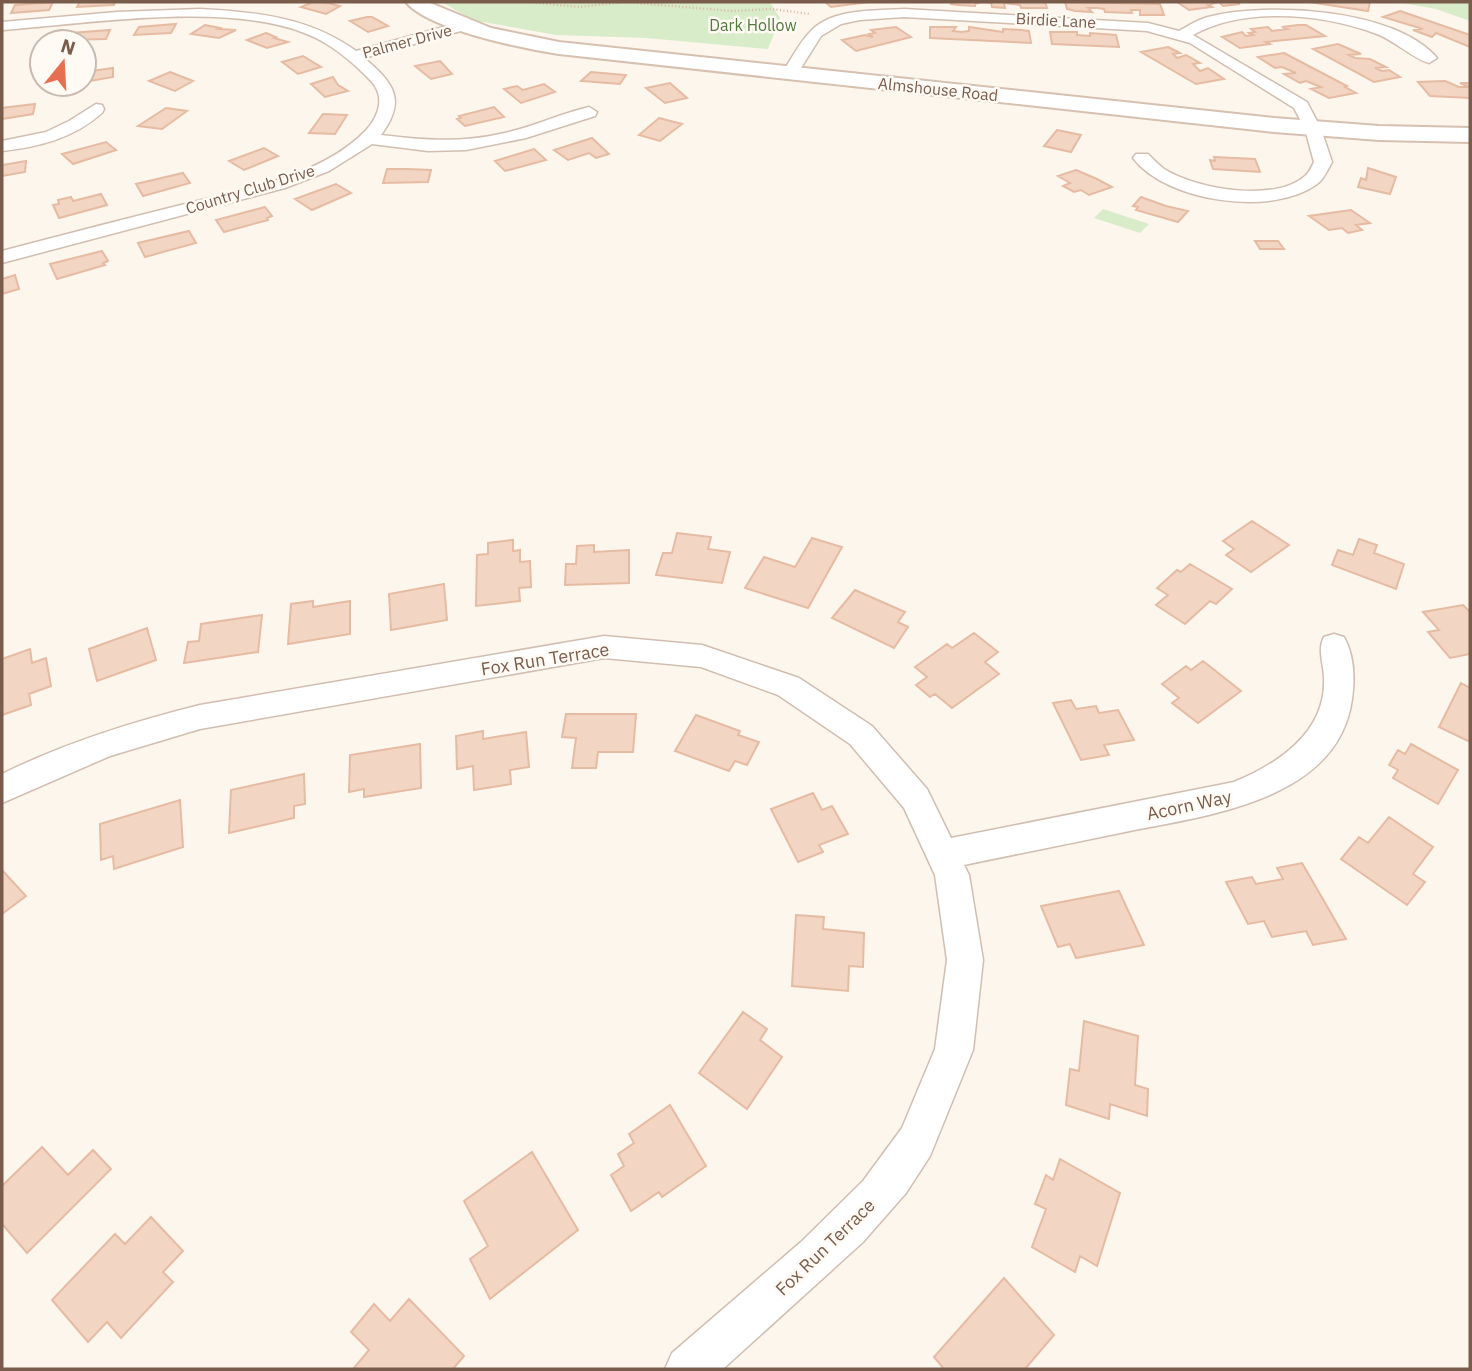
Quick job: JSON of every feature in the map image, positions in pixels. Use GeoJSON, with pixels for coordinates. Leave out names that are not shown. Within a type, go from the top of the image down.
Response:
{"type":"FeatureCollection","features":[{"type":"Feature","properties":{"kind":"main road","name":"Almshouse Road"},"geometry":{"type":"LineString","coordinates":[[415,2],[463,26],[542,46],[1313,129],[1470,135]]}},
{"type":"Feature","properties":{"kind":"street","name":"Country Club Drive"},"geometry":{"type":"LineString","coordinates":[[2,26],[153,13],[229,13],[266,18],[302,27],[327,39],[381,82],[388,100],[383,120],[368,138],[335,161],[275,185],[2,257]]}},
{"type":"Feature","properties":{"kind":"street","name":"Birdie Lane"},"geometry":{"type":"LineString","coordinates":[[790,73],[813,36],[820,30],[840,20],[870,15],[904,13],[1121,23],[1182,35],[1298,103],[1306,111],[1313,129]]}},
{"type":"Feature","properties":{"kind":"street"},"geometry":{"type":"LineString","coordinates":[[1182,35],[1218,20],[1273,13],[1303,13],[1370,28],[1412,45],[1429,58]]}},
{"type":"Feature","properties":{"kind":"street","name":"Palmer Drive"},"geometry":{"type":"LineString","coordinates":[[351,57],[463,26]]}},
{"type":"Feature","properties":{"kind":"street"},"geometry":{"type":"LineString","coordinates":[[2,146],[57,134],[79,124],[96,109]]}},
{"type":"Feature","properties":{"kind":"street"},"geometry":{"type":"LineString","coordinates":[[368,138],[428,146],[463,146],[506,138],[590,113]]}},
{"type":"Feature","properties":{"kind":"street"},"geometry":{"type":"LineString","coordinates":[[1142,158],[1159,176],[1186,188],[1216,194],[1267,195],[1297,188],[1308,183],[1320,171],[1322,153],[1313,129]]}},
{"type":"Feature","properties":{"kind":"street","name":"Acorn Way"},"geometry":{"type":"LineString","coordinates":[[944,854],[1237,795],[1265,784],[1299,761],[1324,733],[1334,712],[1339,689],[1334,645]]}},
{"type":"Feature","properties":{"kind":"street","name":"Fox Run Terrace"},"geometry":{"type":"LineString","coordinates":[[2,789],[79,753],[140,732],[200,717],[604,647],[667,649],[708,655],[759,671],[820,702],[842,718],[883,755],[897,772],[922,807],[944,854],[960,912],[964,961],[956,1038],[940,1090],[916,1141],[864,1214],[688,1369]]}},
{"type":"Feature","properties":{"kind":"path"},"geometry":{"type":"LineString","coordinates":[[529,2],[579,7],[624,2],[731,11],[772,9],[813,15]]}},
{"type":"Feature","properties":{"kind":"green space","name":"Dark Hollow"},"geometry":{"type":"Polygon","coordinates":[[[442,2],[770,2],[780,18],[768,49],[646,38],[556,35],[472,20],[442,2]]]}},
{"type":"Feature","properties":{"kind":"green space"},"geometry":{"type":"Polygon","coordinates":[[[1397,2],[1470,2],[1470,21],[1436,9],[1397,2]]]}},
{"type":"Feature","properties":{"kind":"green space"},"geometry":{"type":"Polygon","coordinates":[[[1103,209],[1149,224],[1140,233],[1094,218],[1103,209]]]}},
{"type":"Feature","properties":{"kind":"building"},"geometry":{"type":"Polygon","coordinates":[[[53,2],[49,10],[11,13],[15,5],[53,2]]]}},
{"type":"Feature","properties":{"kind":"building"},"geometry":{"type":"Polygon","coordinates":[[[80,2],[115,2],[114,5],[77,7],[80,2]]]}},
{"type":"Feature","properties":{"kind":"building"},"geometry":{"type":"Polygon","coordinates":[[[313,2],[340,6],[326,14],[301,7],[313,2]]]}},
{"type":"Feature","properties":{"kind":"building"},"geometry":{"type":"Polygon","coordinates":[[[825,2],[869,2],[831,7],[825,2]]]}},
{"type":"Feature","properties":{"kind":"building"},"geometry":{"type":"Polygon","coordinates":[[[950,2],[982,2],[975,6],[950,2]]]}},
{"type":"Feature","properties":{"kind":"building"},"geometry":{"type":"Polygon","coordinates":[[[982,2],[1045,2],[1047,8],[1021,8],[1020,5],[1004,3],[1005,8],[992,7],[991,3],[982,2]]]}},
{"type":"Feature","properties":{"kind":"building"},"geometry":{"type":"Polygon","coordinates":[[[1065,2],[1160,4],[1164,15],[1140,15],[1140,10],[1131,10],[1132,13],[1105,12],[1104,9],[1097,8],[1088,8],[1092,12],[1075,11],[1067,9],[1065,2]]]}},
{"type":"Feature","properties":{"kind":"building"},"geometry":{"type":"Polygon","coordinates":[[[1177,2],[1219,2],[1208,5],[1212,7],[1189,10],[1177,2]]]}},
{"type":"Feature","properties":{"kind":"building"},"geometry":{"type":"Polygon","coordinates":[[[1219,2],[1233,2],[1240,4],[1223,6],[1219,2]]]}},
{"type":"Feature","properties":{"kind":"building"},"geometry":{"type":"Polygon","coordinates":[[[1309,2],[1370,2],[1368,11],[1309,2]]]}},
{"type":"Feature","properties":{"kind":"building"},"geometry":{"type":"Polygon","coordinates":[[[1400,11],[1470,35],[1470,47],[1436,33],[1432,37],[1413,30],[1423,29],[1383,17],[1400,11]]]}},
{"type":"Feature","properties":{"kind":"building"},"geometry":{"type":"Polygon","coordinates":[[[367,17],[388,26],[368,32],[350,21],[367,17]]]}},
{"type":"Feature","properties":{"kind":"building"},"geometry":{"type":"Polygon","coordinates":[[[176,24],[171,33],[134,35],[139,27],[176,24]]]}},
{"type":"Feature","properties":{"kind":"building"},"geometry":{"type":"Polygon","coordinates":[[[205,25],[236,30],[219,38],[191,34],[205,25]]]}},
{"type":"Feature","properties":{"kind":"building"},"geometry":{"type":"Polygon","coordinates":[[[1306,25],[1325,36],[1266,42],[1270,44],[1240,48],[1222,37],[1242,32],[1246,36],[1253,35],[1249,33],[1255,32],[1251,29],[1268,27],[1272,31],[1306,25]]]}},
{"type":"Feature","properties":{"kind":"building"},"geometry":{"type":"Polygon","coordinates":[[[896,27],[911,37],[856,51],[842,40],[865,35],[873,37],[869,34],[875,33],[871,30],[896,27]]]}},
{"type":"Feature","properties":{"kind":"building"},"geometry":{"type":"Polygon","coordinates":[[[930,27],[956,27],[953,31],[962,32],[969,31],[969,27],[1003,32],[1003,29],[1029,31],[1031,43],[930,38],[930,27]]]}},
{"type":"Feature","properties":{"kind":"building"},"geometry":{"type":"Polygon","coordinates":[[[110,30],[106,39],[98,39],[98,31],[110,30]]]}},
{"type":"Feature","properties":{"kind":"building"},"geometry":{"type":"Polygon","coordinates":[[[1050,32],[1077,32],[1077,35],[1090,36],[1090,33],[1116,35],[1119,47],[1052,44],[1050,32]]]}},
{"type":"Feature","properties":{"kind":"building"},"geometry":{"type":"Polygon","coordinates":[[[266,33],[288,42],[267,48],[247,40],[266,33]]]}},
{"type":"Feature","properties":{"kind":"building"},"geometry":{"type":"Polygon","coordinates":[[[1338,44],[1361,54],[1349,55],[1370,59],[1386,67],[1375,68],[1389,70],[1400,77],[1374,82],[1313,49],[1338,44]]]}},
{"type":"Feature","properties":{"kind":"building"},"geometry":{"type":"Polygon","coordinates":[[[1168,47],[1180,53],[1173,54],[1177,58],[1186,55],[1200,63],[1193,64],[1200,71],[1208,68],[1224,79],[1196,84],[1141,52],[1168,47]]]}},
{"type":"Feature","properties":{"kind":"building"},"geometry":{"type":"Polygon","coordinates":[[[1284,53],[1356,93],[1329,98],[1311,89],[1321,87],[1306,81],[1300,83],[1284,74],[1296,73],[1282,67],[1275,68],[1258,57],[1284,53]]]}},
{"type":"Feature","properties":{"kind":"building"},"geometry":{"type":"Polygon","coordinates":[[[303,56],[321,67],[298,74],[282,62],[303,56]]]}},
{"type":"Feature","properties":{"kind":"building"},"geometry":{"type":"Polygon","coordinates":[[[440,61],[452,74],[431,79],[415,66],[440,61]]]}},
{"type":"Feature","properties":{"kind":"building"},"geometry":{"type":"Polygon","coordinates":[[[113,68],[113,77],[98,80],[98,70],[113,68]]]}},
{"type":"Feature","properties":{"kind":"building"},"geometry":{"type":"Polygon","coordinates":[[[170,72],[193,81],[175,91],[149,81],[170,72]]]}},
{"type":"Feature","properties":{"kind":"building"},"geometry":{"type":"Polygon","coordinates":[[[591,72],[626,75],[620,84],[581,81],[591,72]]]}},
{"type":"Feature","properties":{"kind":"building"},"geometry":{"type":"Polygon","coordinates":[[[333,77],[338,85],[348,91],[325,97],[311,84],[333,77]]]}},
{"type":"Feature","properties":{"kind":"building"},"geometry":{"type":"Polygon","coordinates":[[[1445,81],[1459,87],[1469,87],[1460,83],[1470,83],[1470,98],[1430,96],[1418,82],[1445,81]]]}},
{"type":"Feature","properties":{"kind":"building"},"geometry":{"type":"Polygon","coordinates":[[[670,83],[687,98],[665,103],[646,88],[670,83]]]}},
{"type":"Feature","properties":{"kind":"building"},"geometry":{"type":"Polygon","coordinates":[[[544,84],[555,92],[521,103],[504,89],[517,86],[523,90],[544,84]]]}},
{"type":"Feature","properties":{"kind":"building"},"geometry":{"type":"Polygon","coordinates":[[[35,104],[33,114],[2,119],[2,108],[35,104]]]}},
{"type":"Feature","properties":{"kind":"building"},"geometry":{"type":"Polygon","coordinates":[[[494,107],[504,117],[465,126],[457,119],[461,118],[459,116],[494,107]]]}},
{"type":"Feature","properties":{"kind":"building"},"geometry":{"type":"Polygon","coordinates":[[[166,108],[187,111],[162,129],[138,126],[166,108]]]}},
{"type":"Feature","properties":{"kind":"building"},"geometry":{"type":"Polygon","coordinates":[[[323,114],[347,115],[335,134],[309,133],[323,114]]]}},
{"type":"Feature","properties":{"kind":"building"},"geometry":{"type":"Polygon","coordinates":[[[659,118],[682,124],[660,141],[639,135],[659,118]]]}},
{"type":"Feature","properties":{"kind":"building"},"geometry":{"type":"Polygon","coordinates":[[[1057,130],[1081,135],[1071,152],[1044,146],[1057,130]]]}},
{"type":"Feature","properties":{"kind":"building"},"geometry":{"type":"Polygon","coordinates":[[[592,138],[609,154],[596,158],[589,153],[568,160],[554,150],[592,138]]]}},
{"type":"Feature","properties":{"kind":"building"},"geometry":{"type":"Polygon","coordinates":[[[106,142],[116,150],[73,164],[62,154],[106,142]]]}},
{"type":"Feature","properties":{"kind":"building"},"geometry":{"type":"Polygon","coordinates":[[[264,148],[278,156],[244,170],[229,161],[264,148]]]}},
{"type":"Feature","properties":{"kind":"building"},"geometry":{"type":"Polygon","coordinates":[[[534,149],[546,160],[505,171],[495,161],[534,149]]]}},
{"type":"Feature","properties":{"kind":"building"},"geometry":{"type":"Polygon","coordinates":[[[1214,157],[1255,159],[1260,172],[1213,169],[1210,160],[1215,161],[1214,157]]]}},
{"type":"Feature","properties":{"kind":"building"},"geometry":{"type":"Polygon","coordinates":[[[26,161],[25,172],[2,176],[2,165],[26,161]]]}},
{"type":"Feature","properties":{"kind":"building"},"geometry":{"type":"Polygon","coordinates":[[[1368,168],[1396,177],[1390,194],[1358,187],[1361,178],[1366,180],[1368,168]]]}},
{"type":"Feature","properties":{"kind":"building"},"geometry":{"type":"Polygon","coordinates":[[[387,169],[431,170],[428,182],[383,183],[387,169]]]}},
{"type":"Feature","properties":{"kind":"building"},"geometry":{"type":"Polygon","coordinates":[[[1076,170],[1112,187],[1089,195],[1081,190],[1074,192],[1063,186],[1070,183],[1058,176],[1076,170]]]}},
{"type":"Feature","properties":{"kind":"building"},"geometry":{"type":"Polygon","coordinates":[[[183,173],[190,183],[143,196],[136,184],[183,173]]]}},
{"type":"Feature","properties":{"kind":"building"},"geometry":{"type":"Polygon","coordinates":[[[336,184],[351,193],[312,210],[295,199],[336,184]]]}},
{"type":"Feature","properties":{"kind":"building"},"geometry":{"type":"Polygon","coordinates":[[[101,194],[107,205],[59,218],[53,205],[59,204],[58,200],[71,197],[73,201],[101,194]]]}},
{"type":"Feature","properties":{"kind":"building"},"geometry":{"type":"Polygon","coordinates":[[[1141,197],[1188,211],[1178,222],[1136,210],[1138,207],[1133,206],[1141,197]]]}},
{"type":"Feature","properties":{"kind":"building"},"geometry":{"type":"Polygon","coordinates":[[[265,207],[272,216],[267,218],[268,220],[224,232],[216,220],[265,207]]]}},
{"type":"Feature","properties":{"kind":"building"},"geometry":{"type":"Polygon","coordinates":[[[1351,210],[1370,223],[1356,225],[1362,230],[1348,233],[1342,228],[1329,230],[1309,216],[1351,210]]]}},
{"type":"Feature","properties":{"kind":"building"},"geometry":{"type":"Polygon","coordinates":[[[189,231],[196,243],[145,257],[138,243],[189,231]]]}},
{"type":"Feature","properties":{"kind":"building"},"geometry":{"type":"Polygon","coordinates":[[[1255,241],[1278,241],[1284,249],[1260,249],[1255,241]]]}},
{"type":"Feature","properties":{"kind":"building"},"geometry":{"type":"Polygon","coordinates":[[[102,251],[108,261],[103,263],[105,265],[57,279],[50,264],[102,251]]]}},
{"type":"Feature","properties":{"kind":"building"},"geometry":{"type":"Polygon","coordinates":[[[15,275],[19,289],[2,294],[2,279],[15,275]]]}},
{"type":"Feature","properties":{"kind":"building"},"geometry":{"type":"Polygon","coordinates":[[[1252,521],[1289,545],[1251,572],[1226,555],[1234,549],[1223,541],[1252,521]]]}},
{"type":"Feature","properties":{"kind":"building"},"geometry":{"type":"Polygon","coordinates":[[[677,533],[711,537],[708,549],[730,552],[722,583],[656,575],[663,553],[672,553],[677,533]]]}},
{"type":"Feature","properties":{"kind":"building"},"geometry":{"type":"Polygon","coordinates":[[[812,538],[842,547],[808,608],[745,588],[764,557],[795,567],[812,538]]]}},
{"type":"Feature","properties":{"kind":"building"},"geometry":{"type":"Polygon","coordinates":[[[1359,539],[1377,545],[1374,553],[1404,564],[1396,589],[1332,565],[1338,550],[1353,555],[1359,539]]]}},
{"type":"Feature","properties":{"kind":"building"},"geometry":{"type":"Polygon","coordinates":[[[513,540],[513,551],[520,550],[520,562],[530,561],[531,587],[519,588],[520,601],[476,606],[477,555],[488,554],[488,543],[513,540]]]}},
{"type":"Feature","properties":{"kind":"building"},"geometry":{"type":"Polygon","coordinates":[[[594,545],[594,552],[629,550],[629,583],[565,585],[566,564],[576,564],[577,546],[594,545]]]}},
{"type":"Feature","properties":{"kind":"building"},"geometry":{"type":"Polygon","coordinates":[[[1190,564],[1232,589],[1216,604],[1210,601],[1185,624],[1156,605],[1168,595],[1157,588],[1177,570],[1181,572],[1190,564]]]}},
{"type":"Feature","properties":{"kind":"building"},"geometry":{"type":"Polygon","coordinates":[[[444,584],[447,620],[391,630],[389,594],[444,584]]]}},
{"type":"Feature","properties":{"kind":"building"},"geometry":{"type":"Polygon","coordinates":[[[855,590],[905,612],[898,622],[908,627],[894,648],[832,618],[855,590]]]}},
{"type":"Feature","properties":{"kind":"building"},"geometry":{"type":"Polygon","coordinates":[[[313,601],[313,607],[350,601],[350,634],[288,644],[291,604],[313,601]]]}},
{"type":"Feature","properties":{"kind":"building"},"geometry":{"type":"Polygon","coordinates":[[[1463,605],[1470,612],[1470,654],[1450,658],[1428,632],[1439,630],[1423,612],[1463,605]]]}},
{"type":"Feature","properties":{"kind":"building"},"geometry":{"type":"Polygon","coordinates":[[[262,615],[258,652],[184,663],[188,642],[199,641],[201,624],[262,615]]]}},
{"type":"Feature","properties":{"kind":"building"},"geometry":{"type":"Polygon","coordinates":[[[147,628],[156,660],[97,681],[89,649],[147,628]]]}},
{"type":"Feature","properties":{"kind":"building"},"geometry":{"type":"Polygon","coordinates":[[[974,633],[998,652],[985,662],[999,674],[952,708],[935,694],[930,697],[916,685],[927,677],[915,667],[947,644],[952,648],[974,633]]]}},
{"type":"Feature","properties":{"kind":"building"},"geometry":{"type":"Polygon","coordinates":[[[30,649],[32,663],[46,658],[51,686],[29,694],[31,705],[2,715],[2,659],[30,649]]]}},
{"type":"Feature","properties":{"kind":"building"},"geometry":{"type":"Polygon","coordinates":[[[1203,661],[1241,691],[1198,723],[1172,703],[1179,698],[1162,684],[1186,666],[1191,670],[1203,661]]]}},
{"type":"Feature","properties":{"kind":"building"},"geometry":{"type":"Polygon","coordinates":[[[1461,683],[1470,688],[1470,742],[1439,727],[1461,683]]]}},
{"type":"Feature","properties":{"kind":"building"},"geometry":{"type":"Polygon","coordinates":[[[1071,700],[1076,709],[1096,706],[1099,713],[1118,710],[1134,740],[1104,745],[1109,755],[1081,760],[1053,703],[1071,700]]]}},
{"type":"Feature","properties":{"kind":"building"},"geometry":{"type":"Polygon","coordinates":[[[566,714],[636,714],[633,752],[598,752],[596,768],[572,768],[576,738],[562,737],[566,714]]]}},
{"type":"Feature","properties":{"kind":"building"},"geometry":{"type":"Polygon","coordinates":[[[696,715],[740,731],[738,735],[759,742],[747,765],[735,761],[729,771],[675,751],[696,715]]]}},
{"type":"Feature","properties":{"kind":"building"},"geometry":{"type":"Polygon","coordinates":[[[483,731],[483,739],[526,732],[529,767],[510,770],[511,784],[474,790],[473,766],[457,769],[456,736],[483,731]]]}},
{"type":"Feature","properties":{"kind":"building"},"geometry":{"type":"Polygon","coordinates":[[[420,744],[421,788],[364,797],[364,789],[349,792],[350,755],[420,744]]]}},
{"type":"Feature","properties":{"kind":"building"},"geometry":{"type":"Polygon","coordinates":[[[1411,744],[1458,770],[1438,804],[1393,778],[1398,770],[1389,765],[1398,750],[1405,754],[1411,744]]]}},
{"type":"Feature","properties":{"kind":"building"},"geometry":{"type":"Polygon","coordinates":[[[304,774],[305,804],[294,806],[294,818],[229,833],[231,790],[304,774]]]}},
{"type":"Feature","properties":{"kind":"building"},"geometry":{"type":"Polygon","coordinates":[[[813,793],[822,810],[832,806],[848,834],[819,845],[823,852],[798,862],[771,809],[813,793]]]}},
{"type":"Feature","properties":{"kind":"building"},"geometry":{"type":"Polygon","coordinates":[[[180,800],[183,847],[114,869],[113,856],[101,860],[100,824],[180,800]]]}},
{"type":"Feature","properties":{"kind":"building"},"geometry":{"type":"Polygon","coordinates":[[[1389,817],[1433,847],[1413,874],[1425,882],[1407,905],[1341,859],[1359,837],[1368,843],[1389,817]]]}},
{"type":"Feature","properties":{"kind":"building"},"geometry":{"type":"Polygon","coordinates":[[[1302,863],[1346,939],[1313,945],[1306,931],[1272,937],[1264,921],[1248,924],[1226,882],[1252,877],[1256,884],[1283,879],[1277,868],[1302,863]]]}},
{"type":"Feature","properties":{"kind":"building"},"geometry":{"type":"Polygon","coordinates":[[[2,870],[26,896],[2,914],[2,870]]]}},
{"type":"Feature","properties":{"kind":"building"},"geometry":{"type":"Polygon","coordinates":[[[1119,891],[1144,945],[1076,958],[1070,944],[1058,947],[1041,906],[1119,891]]]}},
{"type":"Feature","properties":{"kind":"building"},"geometry":{"type":"Polygon","coordinates":[[[796,915],[824,917],[823,929],[864,933],[863,967],[849,966],[848,991],[792,986],[796,915]]]}},
{"type":"Feature","properties":{"kind":"building"},"geometry":{"type":"Polygon","coordinates":[[[743,1012],[767,1029],[760,1040],[782,1057],[747,1109],[699,1073],[743,1012]]]}},
{"type":"Feature","properties":{"kind":"building"},"geometry":{"type":"Polygon","coordinates":[[[1084,1021],[1138,1036],[1135,1085],[1148,1089],[1147,1116],[1110,1104],[1109,1119],[1066,1105],[1070,1069],[1079,1071],[1084,1021]]]}},
{"type":"Feature","properties":{"kind":"building"},"geometry":{"type":"Polygon","coordinates":[[[670,1105],[706,1166],[662,1197],[659,1192],[631,1211],[611,1175],[624,1166],[618,1154],[634,1143],[629,1134],[670,1105]]]}},
{"type":"Feature","properties":{"kind":"building"},"geometry":{"type":"Polygon","coordinates":[[[42,1147],[68,1175],[93,1150],[111,1169],[27,1253],[2,1224],[2,1186],[42,1147]]]}},
{"type":"Feature","properties":{"kind":"building"},"geometry":{"type":"Polygon","coordinates":[[[532,1152],[578,1230],[490,1299],[470,1259],[488,1246],[464,1201],[532,1152]]]}},
{"type":"Feature","properties":{"kind":"building"},"geometry":{"type":"Polygon","coordinates":[[[1060,1159],[1120,1193],[1097,1266],[1080,1256],[1075,1272],[1032,1247],[1046,1209],[1035,1204],[1046,1175],[1053,1180],[1060,1159]]]}},
{"type":"Feature","properties":{"kind":"building"},"geometry":{"type":"Polygon","coordinates":[[[151,1217],[183,1251],[163,1272],[173,1282],[121,1338],[107,1322],[88,1342],[52,1300],[115,1234],[125,1244],[151,1217]]]}},
{"type":"Feature","properties":{"kind":"building"},"geometry":{"type":"Polygon","coordinates":[[[1004,1278],[1054,1335],[1025,1369],[944,1369],[934,1357],[1004,1278]]]}},
{"type":"Feature","properties":{"kind":"building"},"geometry":{"type":"Polygon","coordinates":[[[409,1299],[464,1356],[453,1369],[353,1369],[369,1350],[351,1332],[374,1304],[390,1321],[409,1299]]]}}]}
